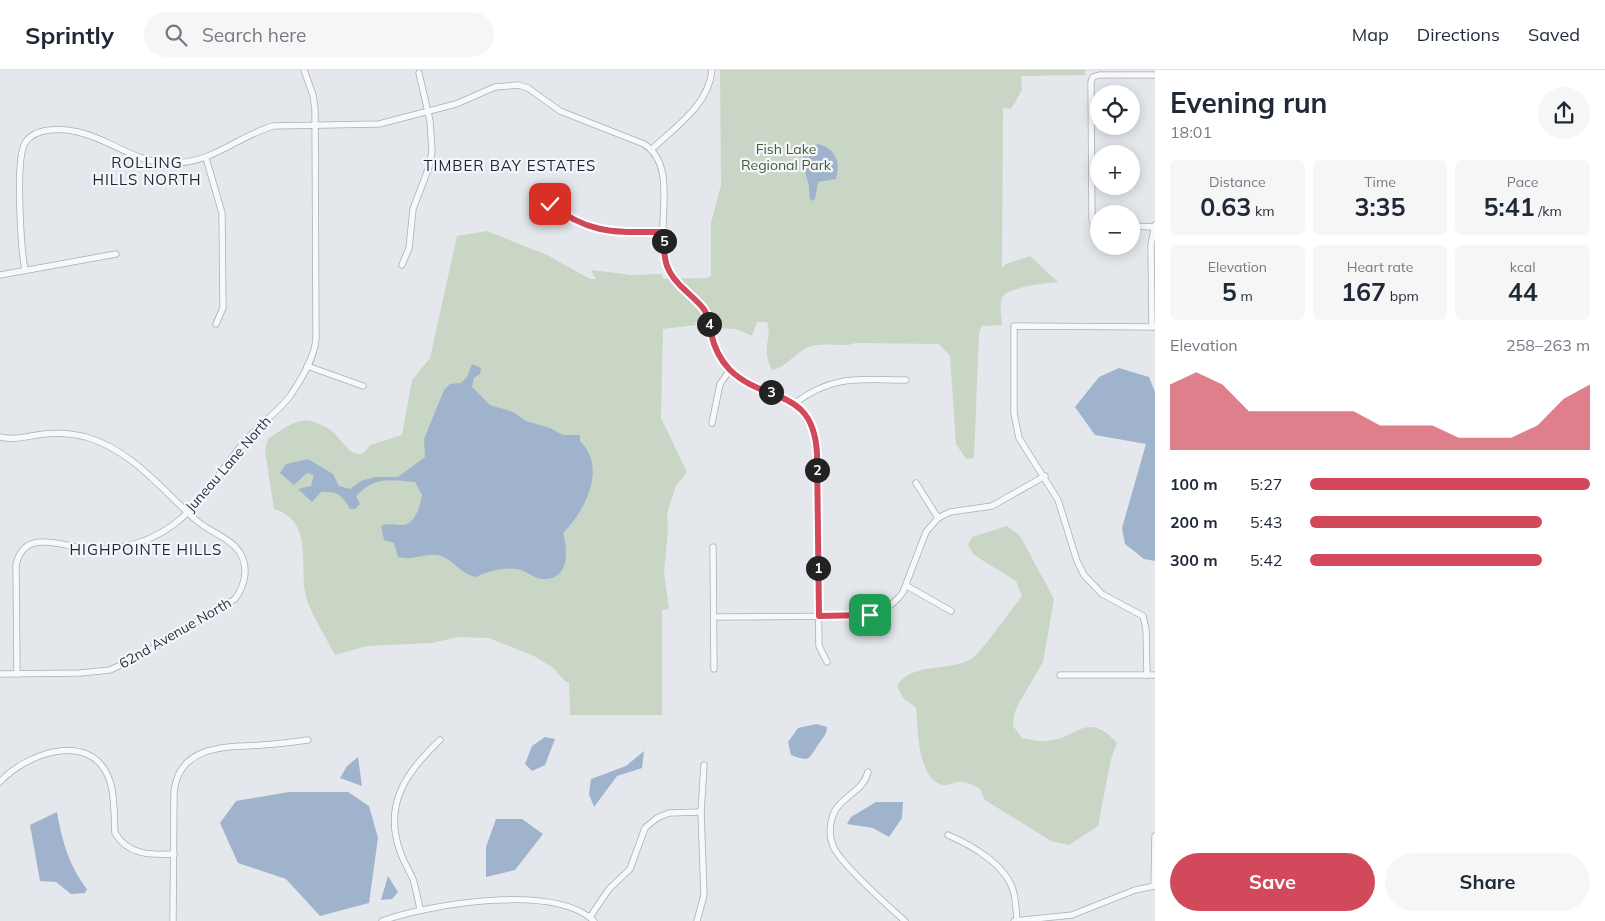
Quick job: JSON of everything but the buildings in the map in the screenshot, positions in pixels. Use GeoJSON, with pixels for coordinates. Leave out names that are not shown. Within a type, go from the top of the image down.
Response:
{"type":"FeatureCollection","features":[{"type":"Feature","properties":{"kind":"street","name":"Juneau Lane North"},"geometry":{"type":"LineString","coordinates":[[17,674],[16,565],[21,552],[26,546],[32,543],[51,542],[84,548],[121,548],[157,535],[188,512],[247,438],[290,396],[308,366],[316,346],[315,125],[313,95],[304,70]]}},
{"type":"Feature","properties":{"kind":"street"},"geometry":{"type":"LineString","coordinates":[[652,149],[699,104],[708,88],[712,70]]}},
{"type":"Feature","properties":{"kind":"street"},"geometry":{"type":"LineString","coordinates":[[402,265],[409,248],[413,210],[429,167],[432,151],[428,111],[419,73]]}},
{"type":"Feature","properties":{"kind":"street"},"geometry":{"type":"LineString","coordinates":[[1095,205],[1090,82],[1093,77],[1155,75]]}},
{"type":"Feature","properties":{"kind":"street"},"geometry":{"type":"LineString","coordinates":[[25,270],[22,242],[22,149],[32,135],[48,130],[78,132],[124,153],[155,162],[186,162],[206,158],[258,130],[273,126],[379,124],[456,104],[496,87],[518,85],[528,88],[560,111],[636,140],[652,149],[662,167],[664,253],[668,271],[673,279],[705,310],[714,346],[730,370],[744,380],[795,403],[812,426],[816,440],[819,646],[828,662]]}},
{"type":"Feature","properties":{"kind":"street"},"geometry":{"type":"LineString","coordinates":[[206,158],[222,212],[223,308],[216,324]]}},
{"type":"Feature","properties":{"kind":"street"},"geometry":{"type":"LineString","coordinates":[[550,204],[568,218],[595,229],[609,232],[663,232]]}},
{"type":"Feature","properties":{"kind":"street"},"geometry":{"type":"LineString","coordinates":[[1140,226],[1155,226],[1151,245],[1154,327],[1014,326],[1016,426],[1026,452],[1045,476],[1058,500],[1077,561],[1084,575],[1102,594],[1143,616],[1146,629],[1147,675]]}},
{"type":"Feature","properties":{"kind":"street"},"geometry":{"type":"LineString","coordinates":[[0,274],[116,254]]}},
{"type":"Feature","properties":{"kind":"street"},"geometry":{"type":"LineString","coordinates":[[308,366],[362,386]]}},
{"type":"Feature","properties":{"kind":"street"},"geometry":{"type":"LineString","coordinates":[[712,423],[720,384],[730,370]]}},
{"type":"Feature","properties":{"kind":"street"},"geometry":{"type":"LineString","coordinates":[[795,403],[814,390],[832,382],[906,380]]}},
{"type":"Feature","properties":{"kind":"street","name":"62nd Avenue North"},"geometry":{"type":"LineString","coordinates":[[0,437],[12,440],[50,433],[68,434],[104,444],[135,464],[188,512],[239,552],[245,571],[244,581],[235,599],[138,657],[110,670],[80,673],[0,674]]}},
{"type":"Feature","properties":{"kind":"street"},"geometry":{"type":"LineString","coordinates":[[714,617],[858,616],[880,612],[897,600],[907,586],[926,532],[938,518],[950,512],[992,506],[1045,476]]}},
{"type":"Feature","properties":{"kind":"street"},"geometry":{"type":"LineString","coordinates":[[916,483],[938,518]]}},
{"type":"Feature","properties":{"kind":"street"},"geometry":{"type":"LineString","coordinates":[[713,547],[714,669]]}},
{"type":"Feature","properties":{"kind":"street"},"geometry":{"type":"LineString","coordinates":[[907,586],[951,611]]}},
{"type":"Feature","properties":{"kind":"street"},"geometry":{"type":"LineString","coordinates":[[1060,675],[1155,675]]}},
{"type":"Feature","properties":{"kind":"street"},"geometry":{"type":"LineString","coordinates":[[173,921],[175,781],[184,765],[194,758],[222,746],[308,740]]}},
{"type":"Feature","properties":{"kind":"street"},"geometry":{"type":"LineString","coordinates":[[420,909],[413,879],[394,833],[394,815],[396,800],[413,766],[440,740]]}},
{"type":"Feature","properties":{"kind":"street"},"geometry":{"type":"LineString","coordinates":[[0,782],[20,765],[45,754],[56,751],[75,751],[86,755],[101,767],[108,776],[115,834],[120,841],[135,852],[174,854]]}},
{"type":"Feature","properties":{"kind":"street"},"geometry":{"type":"LineString","coordinates":[[697,921],[704,895],[701,812],[704,765]]}},
{"type":"Feature","properties":{"kind":"street"},"geometry":{"type":"LineString","coordinates":[[868,772],[864,785],[838,806],[833,814],[830,824],[832,844],[843,860],[905,921]]}},
{"type":"Feature","properties":{"kind":"street"},"geometry":{"type":"LineString","coordinates":[[382,921],[420,909],[530,900],[566,905],[592,919],[609,890],[630,869],[645,828],[657,818],[669,813],[701,812]]}},
{"type":"Feature","properties":{"kind":"street"},"geometry":{"type":"LineString","coordinates":[[948,835],[959,840],[1003,872],[1013,890],[1016,921],[1072,915],[1135,890],[1154,886],[1155,836]]}},
{"type":"Feature","properties":{"kind":"green space","name":"Fish Lake Regional Park"},"geometry":{"type":"Polygon","coordinates":[[[720,70],[1085,70],[1085,75],[1021,76],[1022,90],[1011,109],[1003,108],[1002,268],[1006,264],[1030,256],[1058,282],[1027,286],[1005,294],[1001,304],[1002,325],[982,326],[979,333],[974,458],[966,459],[956,444],[950,356],[939,344],[855,343],[846,345],[815,345],[804,349],[782,366],[772,370],[767,355],[769,334],[767,322],[757,322],[752,336],[736,329],[718,328],[715,322],[695,322],[696,325],[663,329],[661,418],[687,472],[676,486],[667,513],[668,529],[664,572],[669,609],[662,610],[662,715],[570,715],[569,682],[566,682],[552,667],[534,656],[489,638],[458,637],[432,643],[367,646],[335,655],[314,617],[306,596],[300,534],[295,523],[287,515],[274,509],[265,451],[268,439],[293,424],[310,421],[330,429],[350,450],[360,454],[365,452],[370,445],[402,435],[412,380],[430,358],[457,236],[487,231],[547,255],[590,279],[596,279],[591,270],[632,275],[661,274],[664,279],[708,278],[711,275],[711,223],[721,185],[720,70]]]}},
{"type":"Feature","properties":{"kind":"green space"},"geometry":{"type":"Polygon","coordinates":[[[1007,526],[1020,536],[1054,599],[1043,662],[1019,703],[1014,714],[1013,726],[1022,738],[1037,741],[1057,739],[1089,727],[1097,728],[1117,743],[1111,759],[1098,826],[1069,845],[1051,841],[985,800],[980,789],[974,785],[960,782],[943,785],[934,781],[928,773],[920,752],[916,708],[903,698],[897,686],[903,678],[911,673],[962,663],[971,659],[989,640],[1022,596],[1016,581],[974,555],[968,545],[972,537],[1007,526]]]}},
{"type":"Feature","properties":{"kind":"water"},"geometry":{"type":"Polygon","coordinates":[[[819,144],[833,153],[838,167],[836,179],[818,182],[815,199],[811,201],[803,164],[803,154],[806,149],[819,144]]]}},
{"type":"Feature","properties":{"kind":"water"},"geometry":{"type":"Polygon","coordinates":[[[472,364],[481,368],[480,374],[474,378],[472,387],[490,405],[513,412],[526,421],[550,428],[563,435],[580,435],[580,441],[588,451],[593,475],[590,488],[586,501],[579,513],[563,533],[566,556],[562,570],[558,575],[551,578],[542,579],[520,570],[512,569],[496,570],[476,577],[471,576],[448,559],[438,555],[398,557],[394,543],[384,540],[381,526],[406,524],[413,519],[418,510],[422,495],[415,482],[390,480],[376,482],[356,496],[360,504],[355,509],[350,509],[342,497],[335,493],[321,492],[312,502],[298,489],[311,486],[314,475],[307,473],[294,485],[280,473],[286,464],[308,459],[333,474],[339,486],[350,489],[361,481],[375,477],[398,477],[425,457],[424,439],[444,390],[450,384],[461,383],[467,377],[472,364]]]}},
{"type":"Feature","properties":{"kind":"water"},"geometry":{"type":"Polygon","coordinates":[[[1119,368],[1149,377],[1155,392],[1155,561],[1144,559],[1125,544],[1122,528],[1146,444],[1095,435],[1075,407],[1099,377],[1119,368]]]}},
{"type":"Feature","properties":{"kind":"water"},"geometry":{"type":"Polygon","coordinates":[[[817,724],[827,727],[827,730],[810,757],[805,759],[791,755],[788,742],[798,728],[817,724]]]}},
{"type":"Feature","properties":{"kind":"water"},"geometry":{"type":"Polygon","coordinates":[[[545,737],[555,739],[545,765],[532,771],[525,764],[532,746],[545,737]]]}},
{"type":"Feature","properties":{"kind":"water"},"geometry":{"type":"Polygon","coordinates":[[[644,751],[642,768],[617,776],[594,807],[589,794],[591,779],[626,766],[644,751]]]}},
{"type":"Feature","properties":{"kind":"water"},"geometry":{"type":"Polygon","coordinates":[[[358,757],[362,786],[340,778],[347,766],[358,757]]]}},
{"type":"Feature","properties":{"kind":"water"},"geometry":{"type":"Polygon","coordinates":[[[289,792],[348,792],[369,806],[378,838],[369,903],[320,916],[286,879],[238,863],[220,823],[236,801],[289,792]]]}},
{"type":"Feature","properties":{"kind":"water"},"geometry":{"type":"Polygon","coordinates":[[[876,802],[903,802],[902,818],[889,837],[873,828],[847,824],[851,817],[876,802]]]}},
{"type":"Feature","properties":{"kind":"water"},"geometry":{"type":"Polygon","coordinates":[[[57,812],[67,853],[75,871],[87,889],[85,893],[71,894],[56,882],[40,881],[30,825],[57,812]]]}},
{"type":"Feature","properties":{"kind":"water"},"geometry":{"type":"Polygon","coordinates":[[[496,819],[522,819],[543,834],[515,870],[486,877],[486,847],[496,819]]]}},
{"type":"Feature","properties":{"kind":"water"},"geometry":{"type":"Polygon","coordinates":[[[388,876],[398,892],[392,899],[381,900],[388,876]]]}},
{"type":"Feature","properties":{"kind":"district","name":"TIMBER BAY ESTATES"},"geometry":{"type":"Point","coordinates":[510,166]}},
{"type":"Feature","properties":{"kind":"district","name":"ROLLING HILLS NORTH"},"geometry":{"type":"Point","coordinates":[147,172]}},
{"type":"Feature","properties":{"kind":"district","name":"HIGHPOINTE HILLS"},"geometry":{"type":"Point","coordinates":[146,550]}},
{"type":"Feature","properties":{"kind":"route"},"geometry":{"type":"LineString","coordinates":[[550,204],[568,218],[595,229],[609,232],[663,232],[665,263],[668,271],[673,279],[705,310],[714,346],[722,360],[730,370],[744,380],[795,403],[812,426],[817,453],[819,616],[870,615]]}}]}
